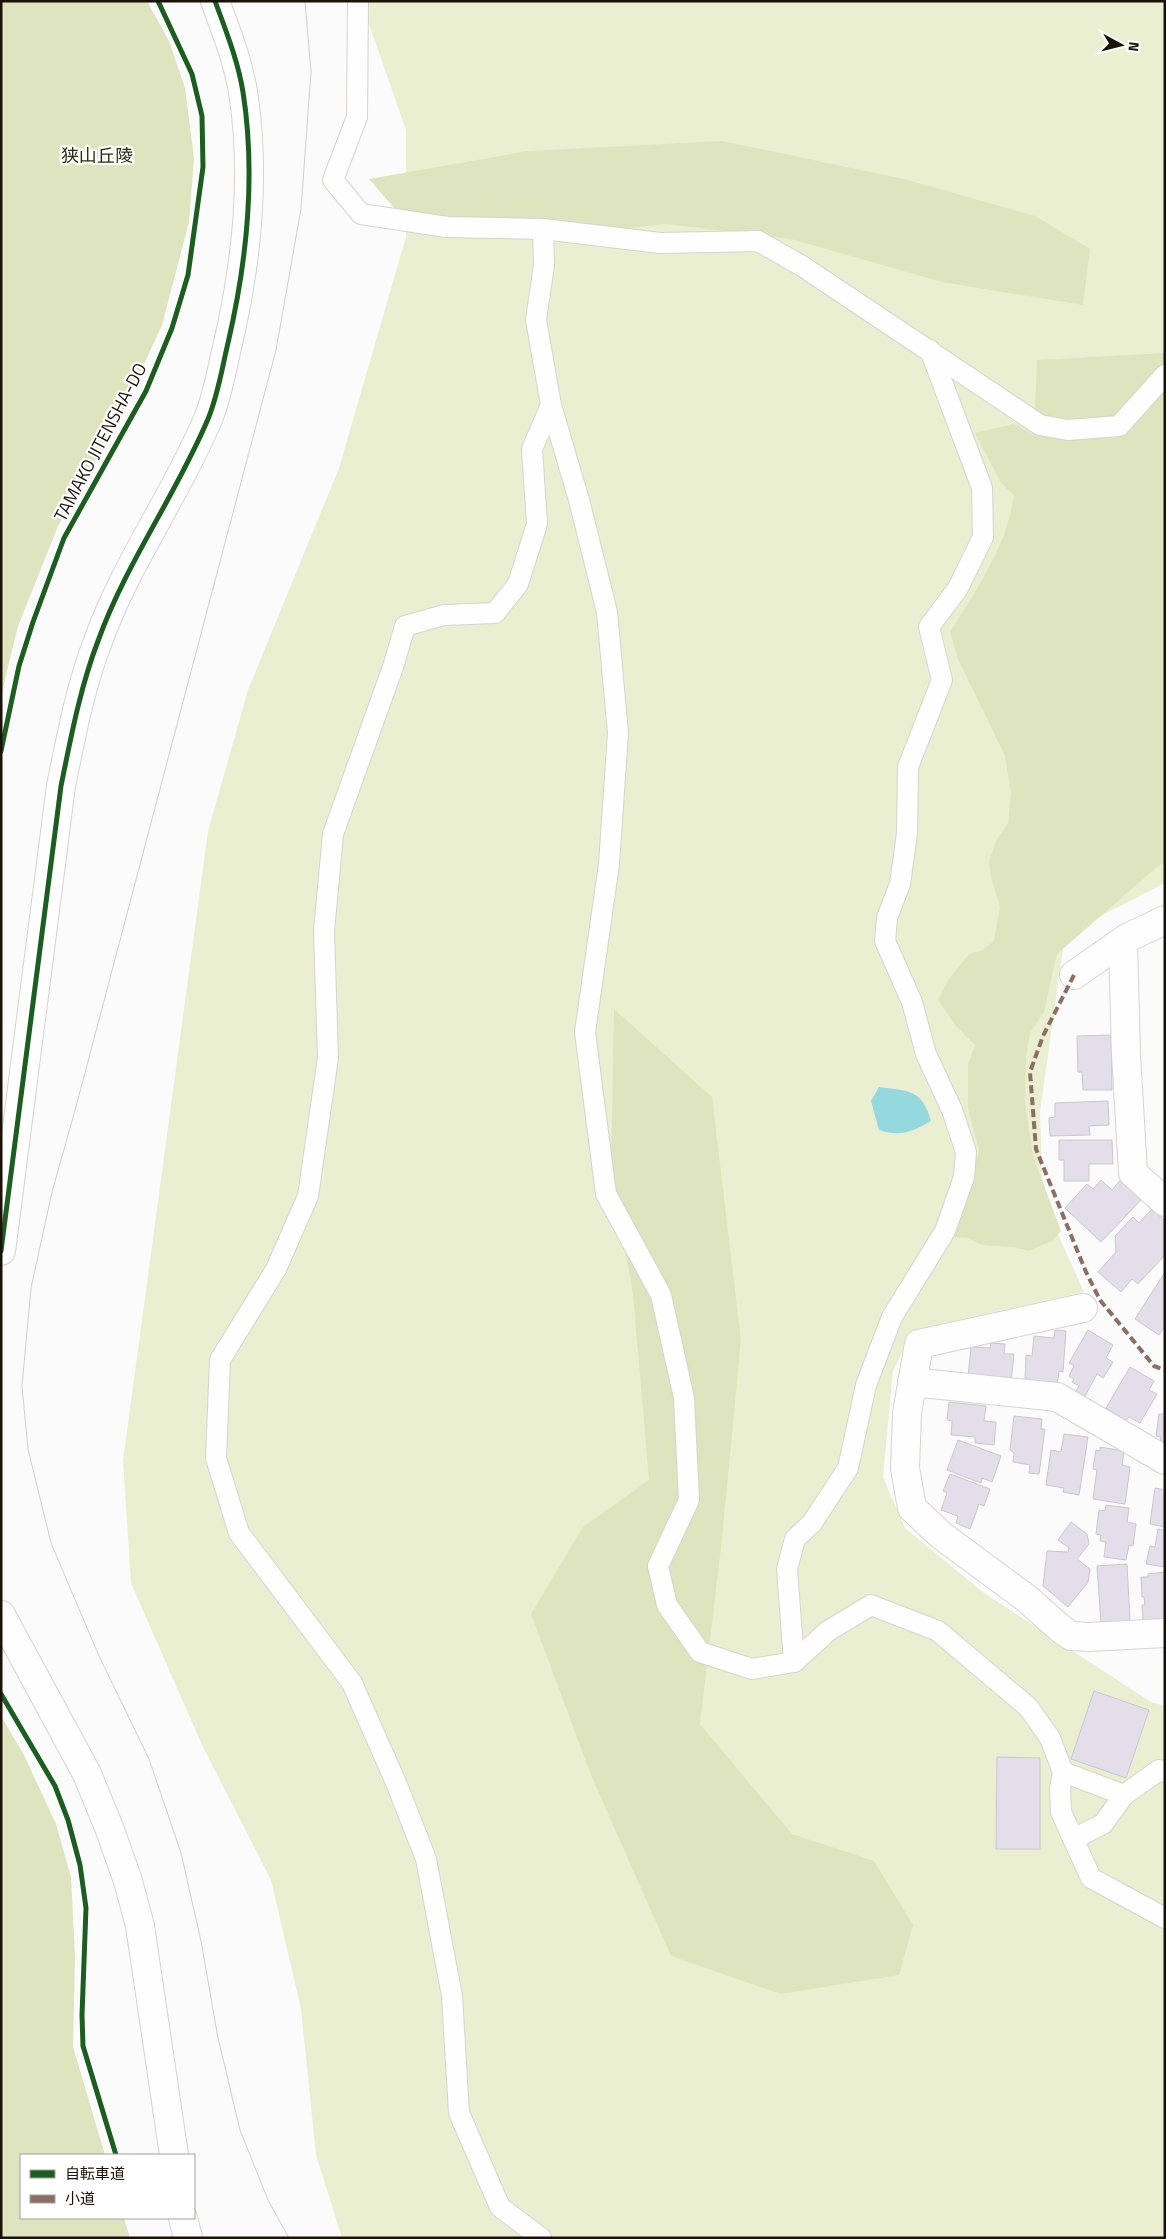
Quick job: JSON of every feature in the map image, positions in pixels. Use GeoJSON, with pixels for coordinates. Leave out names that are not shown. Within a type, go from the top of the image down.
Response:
{"type":"FeatureCollection","features":[{"type":"Feature","properties":{"kind":"street"},"geometry":{"type":"LineString","coordinates":[[1,1251],[61,786],[76,716],[102,632],[137,557],[190,458],[209,417],[238,301],[246,242],[248,183],[246,120],[236,63],[215,1]]}},
{"type":"Feature","properties":{"kind":"street"},"geometry":{"type":"LineString","coordinates":[[1074,975],[1127,938],[1165,920]]}},
{"type":"Feature","properties":{"kind":"street"},"geometry":{"type":"LineString","coordinates":[[1127,938],[1123,942],[1126,1054],[1134,1172],[1165,1202]]}},
{"type":"Feature","properties":{"kind":"street"},"geometry":{"type":"LineString","coordinates":[[1083,1308],[919,1344],[907,1413],[906,1468],[912,1508],[942,1536],[1026,1598],[1071,1636],[1089,1637],[1165,1633]]}},
{"type":"Feature","properties":{"kind":"street"},"geometry":{"type":"LineString","coordinates":[[912,1382],[1057,1397],[1165,1460]]}},
{"type":"Feature","properties":{"kind":"street"},"geometry":{"type":"LineString","coordinates":[[1,1615],[87,1774],[128,1881],[140,1926],[174,2154]]}},
{"type":"Feature","properties":{"kind":"street"},"geometry":{"type":"LineString","coordinates":[[183,2219],[188,2238]]}},
{"type":"Feature","properties":{"kind":"lane"},"geometry":{"type":"LineString","coordinates":[[358,1],[357,117],[333,180],[361,214],[446,227],[543,229],[660,243],[758,241],[802,266],[1040,425],[1068,430],[1119,426],[1165,375]]}},
{"type":"Feature","properties":{"kind":"lane"},"geometry":{"type":"LineString","coordinates":[[543,229],[544,266],[536,320],[551,405],[579,500],[607,612],[618,733],[609,864],[585,1032],[606,1194],[661,1295],[684,1398],[689,1500],[658,1566],[667,1605],[700,1652],[752,1670],[794,1662],[828,1631],[871,1605],[938,1631],[1028,1707],[1050,1738],[1063,1772],[1060,1788],[1061,1812],[1091,1878],[1165,1918]]}},
{"type":"Feature","properties":{"kind":"lane"},"geometry":{"type":"LineString","coordinates":[[794,1662],[787,1569],[795,1539],[812,1523],[848,1468],[866,1385],[892,1317],[945,1231],[964,1177],[966,1152],[955,1118],[926,1054],[912,1002],[885,941],[887,918],[900,884],[907,833],[908,767],[942,680],[929,627],[958,588],[983,537],[982,488],[930,350]]}},
{"type":"Feature","properties":{"kind":"lane"},"geometry":{"type":"LineString","coordinates":[[541,2238],[500,2207],[459,2112],[452,1996],[426,1859],[397,1785],[352,1684],[239,1533],[216,1458],[220,1360],[276,1269],[308,1196],[328,1058],[324,931],[333,834],[393,667],[405,626],[444,615],[495,613],[518,584],[538,524],[532,449],[551,405]]}},
{"type":"Feature","properties":{"kind":"lane"},"geometry":{"type":"LineString","coordinates":[[1073,1839],[1103,1824],[1124,1795],[1159,1770],[1165,1772]]}},
{"type":"Feature","properties":{"kind":"lane"},"geometry":{"type":"LineString","coordinates":[[1063,1772],[1124,1795]]}},
{"type":"Feature","properties":{"kind":"green space","name":"狭山丘陵"},"geometry":{"type":"Polygon","coordinates":[[[1,1],[147,1],[169,41],[185,88],[194,158],[189,222],[162,325],[122,412],[58,526],[18,626],[1,696],[1,1]]]}},
{"type":"Feature","properties":{"kind":"green space"},"geometry":{"type":"Polygon","coordinates":[[[361,1],[1165,1],[1165,883],[1065,934],[1040,1112],[1043,1201],[1084,1292],[913,1330],[893,1371],[883,1477],[905,1528],[984,1593],[1151,1702],[1165,1706],[1165,2238],[342,2238],[316,2155],[301,2009],[271,1880],[202,1745],[131,1583],[123,1461],[208,831],[248,690],[339,468],[406,237],[406,130],[361,1]]]}},
{"type":"Feature","properties":{"kind":"green space"},"geometry":{"type":"Polygon","coordinates":[[[722,141],[904,179],[1035,216],[1090,249],[1083,305],[942,282],[791,239],[666,224],[527,239],[402,217],[369,179],[528,151],[722,141]]]}},
{"type":"Feature","properties":{"kind":"green space"},"geometry":{"type":"Polygon","coordinates":[[[1165,353],[1165,863],[1157,867],[1057,954],[1044,1012],[1030,1033],[1026,1057],[1025,1103],[1033,1156],[1061,1231],[1052,1241],[1029,1251],[1014,1247],[982,1245],[968,1238],[954,1237],[943,1219],[969,1182],[979,1151],[968,1108],[968,1064],[975,1045],[956,1026],[938,1000],[948,980],[969,954],[983,950],[994,941],[1000,907],[991,877],[989,861],[996,841],[1008,823],[1011,793],[1005,756],[958,659],[950,632],[990,566],[998,549],[1005,532],[1014,495],[1001,483],[975,433],[1014,424],[1034,435],[1037,360],[1165,353]]]}},
{"type":"Feature","properties":{"kind":"green space"},"geometry":{"type":"Polygon","coordinates":[[[614,1009],[712,1097],[741,1340],[722,1539],[700,1724],[792,1834],[874,1861],[913,1925],[899,1975],[781,1994],[671,1956],[591,1775],[531,1614],[583,1527],[649,1480],[633,1294],[611,1172],[614,1009]]]}},
{"type":"Feature","properties":{"kind":"green space"},"geometry":{"type":"Polygon","coordinates":[[[1,1716],[24,1755],[56,1824],[71,1877],[75,1957],[73,2047],[105,2154],[20,2154],[20,2219],[124,2219],[130,2238],[1,2238],[1,1716]]]}},
{"type":"Feature","properties":{"kind":"water"},"geometry":{"type":"Polygon","coordinates":[[[879,1087],[906,1091],[919,1097],[931,1121],[906,1132],[893,1133],[879,1130],[871,1101],[879,1087]]]}},
{"type":"Feature","properties":{"kind":"building"},"geometry":{"type":"Polygon","coordinates":[[[1111,1035],[1112,1090],[1083,1090],[1082,1072],[1078,1072],[1077,1036],[1111,1035]]]}},
{"type":"Feature","properties":{"kind":"building"},"geometry":{"type":"Polygon","coordinates":[[[1108,1101],[1109,1125],[1089,1126],[1090,1135],[1050,1136],[1049,1118],[1055,1117],[1055,1103],[1108,1101]]]}},
{"type":"Feature","properties":{"kind":"building"},"geometry":{"type":"Polygon","coordinates":[[[1059,1140],[1112,1140],[1113,1164],[1089,1164],[1089,1181],[1064,1181],[1064,1160],[1059,1160],[1059,1140]]]}},
{"type":"Feature","properties":{"kind":"building"},"geometry":{"type":"Polygon","coordinates":[[[1121,1179],[1142,1199],[1101,1242],[1065,1208],[1087,1184],[1093,1189],[1101,1180],[1112,1190],[1121,1179]]]}},
{"type":"Feature","properties":{"kind":"building"},"geometry":{"type":"Polygon","coordinates":[[[1152,1209],[1165,1221],[1165,1255],[1138,1284],[1132,1279],[1121,1292],[1098,1272],[1116,1252],[1115,1236],[1133,1217],[1139,1223],[1152,1209]]]}},
{"type":"Feature","properties":{"kind":"building"},"geometry":{"type":"Polygon","coordinates":[[[1165,1272],[1165,1326],[1159,1335],[1135,1319],[1165,1272]]]}},
{"type":"Feature","properties":{"kind":"building"},"geometry":{"type":"Polygon","coordinates":[[[1055,1330],[1066,1331],[1063,1372],[1059,1371],[1057,1386],[1029,1384],[1029,1379],[1025,1379],[1026,1355],[1032,1356],[1034,1336],[1054,1338],[1055,1330]]]}},
{"type":"Feature","properties":{"kind":"building"},"geometry":{"type":"Polygon","coordinates":[[[1088,1330],[1113,1345],[1106,1358],[1113,1362],[1103,1378],[1097,1374],[1084,1398],[1075,1393],[1079,1386],[1072,1382],[1074,1379],[1069,1376],[1074,1366],[1069,1363],[1088,1330]]]}},
{"type":"Feature","properties":{"kind":"building"},"geometry":{"type":"Polygon","coordinates":[[[991,1343],[1005,1344],[1004,1354],[1014,1354],[1011,1383],[968,1378],[971,1347],[990,1348],[991,1343]]]}},
{"type":"Feature","properties":{"kind":"building"},"geometry":{"type":"Polygon","coordinates":[[[1130,1367],[1154,1381],[1149,1390],[1157,1394],[1140,1423],[1129,1417],[1126,1421],[1106,1408],[1130,1367]]]}},
{"type":"Feature","properties":{"kind":"building"},"geometry":{"type":"Polygon","coordinates":[[[949,1402],[986,1406],[984,1421],[996,1422],[994,1445],[975,1443],[975,1437],[951,1435],[952,1421],[947,1420],[949,1402]]]}},
{"type":"Feature","properties":{"kind":"building"},"geometry":{"type":"Polygon","coordinates":[[[1165,1409],[1165,1442],[1160,1441],[1161,1437],[1156,1436],[1159,1414],[1164,1414],[1165,1409]]]}},
{"type":"Feature","properties":{"kind":"building"},"geometry":{"type":"Polygon","coordinates":[[[1014,1416],[1042,1419],[1041,1429],[1045,1429],[1039,1474],[1029,1473],[1030,1465],[1013,1462],[1014,1453],[1010,1450],[1014,1416]]]}},
{"type":"Feature","properties":{"kind":"building"},"geometry":{"type":"Polygon","coordinates":[[[1064,1434],[1088,1437],[1079,1495],[1063,1492],[1064,1488],[1046,1485],[1051,1450],[1061,1452],[1064,1434]]]}},
{"type":"Feature","properties":{"kind":"building"},"geometry":{"type":"Polygon","coordinates":[[[958,1440],[1001,1456],[992,1482],[982,1478],[981,1483],[947,1470],[958,1440]]]}},
{"type":"Feature","properties":{"kind":"building"},"geometry":{"type":"Polygon","coordinates":[[[1100,1447],[1124,1451],[1122,1465],[1130,1467],[1125,1504],[1093,1499],[1097,1470],[1093,1469],[1096,1450],[1100,1451],[1100,1447]]]}},
{"type":"Feature","properties":{"kind":"building"},"geometry":{"type":"Polygon","coordinates":[[[950,1474],[990,1489],[984,1506],[979,1504],[970,1529],[956,1523],[958,1516],[941,1510],[947,1493],[943,1491],[950,1474]]]}},
{"type":"Feature","properties":{"kind":"building"},"geometry":{"type":"Polygon","coordinates":[[[1155,1488],[1165,1490],[1165,1527],[1150,1524],[1155,1488]]]}},
{"type":"Feature","properties":{"kind":"building"},"geometry":{"type":"Polygon","coordinates":[[[1106,1505],[1129,1508],[1127,1522],[1136,1524],[1133,1546],[1129,1545],[1126,1560],[1104,1557],[1106,1542],[1100,1541],[1101,1535],[1096,1534],[1099,1510],[1105,1511],[1106,1505]]]}},
{"type":"Feature","properties":{"kind":"building"},"geometry":{"type":"Polygon","coordinates":[[[1071,1522],[1087,1534],[1089,1544],[1077,1559],[1090,1569],[1088,1582],[1068,1607],[1043,1586],[1047,1551],[1068,1552],[1069,1548],[1058,1540],[1071,1522]]]}},
{"type":"Feature","properties":{"kind":"building"},"geometry":{"type":"Polygon","coordinates":[[[1158,1529],[1165,1530],[1165,1567],[1146,1564],[1150,1546],[1155,1547],[1158,1529]]]}},
{"type":"Feature","properties":{"kind":"building"},"geometry":{"type":"Polygon","coordinates":[[[1127,1564],[1130,1622],[1101,1624],[1097,1566],[1127,1564]]]}},
{"type":"Feature","properties":{"kind":"building"},"geometry":{"type":"Polygon","coordinates":[[[1165,1572],[1165,1620],[1143,1621],[1142,1605],[1145,1605],[1144,1597],[1142,1597],[1141,1577],[1148,1577],[1148,1574],[1165,1572]]]}},
{"type":"Feature","properties":{"kind":"building"},"geometry":{"type":"Polygon","coordinates":[[[1094,1691],[1149,1710],[1126,1778],[1071,1759],[1094,1691]]]}},
{"type":"Feature","properties":{"kind":"building"},"geometry":{"type":"Polygon","coordinates":[[[997,1757],[1040,1758],[1040,1849],[996,1849],[997,1757]]]}},
{"type":"Feature","properties":{"kind":"tram line"},"geometry":{"type":"LineString","coordinates":[[289,2238],[268,2200],[240,2130],[218,2038],[201,1941],[181,1853],[149,1759],[99,1656],[51,1543],[28,1449],[22,1386],[31,1288],[52,1192],[276,350],[301,209],[311,72],[305,1]]}},
{"type":"Feature","properties":{"kind":"marked path"},"geometry":{"type":"LineString","coordinates":[[1074,975],[1043,1036],[1030,1072],[1036,1149],[1086,1272],[1100,1300],[1154,1366],[1165,1370]]}},
{"type":"Feature","properties":{"kind":"cycle path","name":"TAMAKO JITENSHA-DO"},"geometry":{"type":"LineString","coordinates":[[1,751],[19,666],[64,538],[146,391],[172,328],[188,275],[203,167],[202,116],[192,74],[158,1]]}},
{"type":"Feature","properties":{"kind":"cycle path"},"geometry":{"type":"LineString","coordinates":[[1,1251],[61,786],[76,713],[86,677],[109,612],[122,584],[181,475],[208,419],[222,372],[235,312],[248,218],[249,155],[247,123],[238,69],[215,1]]}},
{"type":"Feature","properties":{"kind":"cycle path"},"geometry":{"type":"LineString","coordinates":[[1,1694],[55,1786],[68,1820],[80,1865],[86,1908],[82,2015],[83,2046],[116,2154]]}}]}
